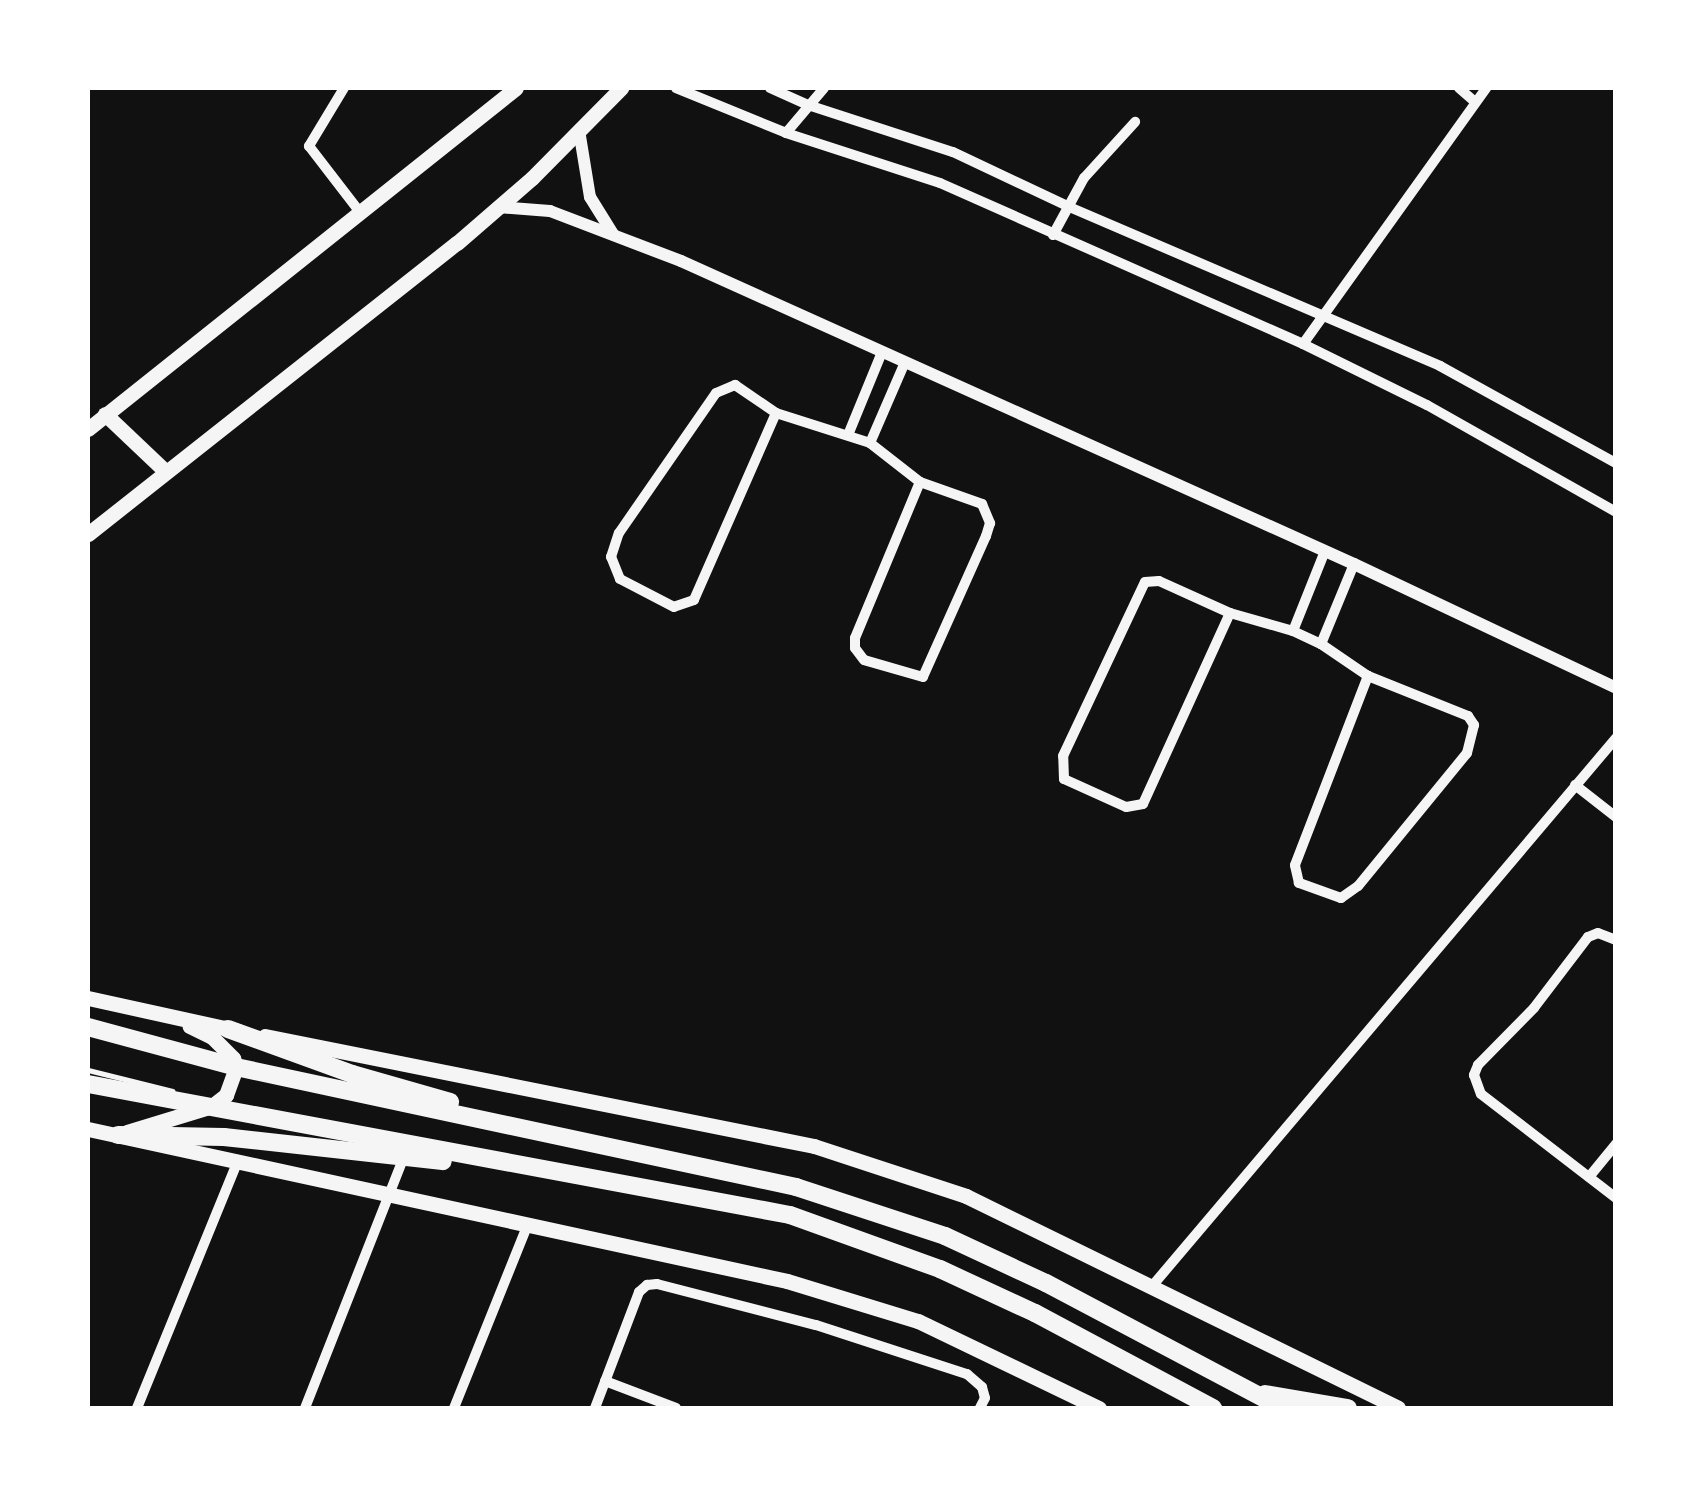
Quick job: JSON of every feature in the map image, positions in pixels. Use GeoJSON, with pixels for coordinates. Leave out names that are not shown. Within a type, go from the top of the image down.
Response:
{"type":"FeatureCollection","features":[{"type":"Feature","properties":{"kind":"highway"},"geometry":{"type":"LineString","coordinates":[[228,1029],[520,1128]]}},
{"type":"Feature","properties":{"kind":"highway"},"geometry":{"type":"LineString","coordinates":[[88,1030],[236,1067],[796,1187],[945,1236],[1046,1283],[1282,1408]]}},
{"type":"Feature","properties":{"kind":"highway"},"geometry":{"type":"LineString","coordinates":[[88,1084],[790,1215],[869,1240],[1035,1313],[1213,1408]]}},
{"type":"Feature","properties":{"kind":"highway"},"geometry":{"type":"LineString","coordinates":[[118,1134],[224,1137],[563,1173]]}},
{"type":"Feature","properties":{"kind":"highway"},"geometry":{"type":"LineString","coordinates":[[1251,1392],[1348,1408]]}},
{"type":"Feature","properties":{"kind":"main road"},"geometry":{"type":"LineString","coordinates":[[88,429],[516,88]]}},
{"type":"Feature","properties":{"kind":"main road"},"geometry":{"type":"LineString","coordinates":[[88,534],[498,207],[620,88]]}},
{"type":"Feature","properties":{"kind":"main road"},"geometry":{"type":"LineString","coordinates":[[104,414],[164,470]]}},
{"type":"Feature","properties":{"kind":"main road"},"geometry":{"type":"LineString","coordinates":[[88,998],[814,1146],[966,1196],[1398,1408]]}},
{"type":"Feature","properties":{"kind":"main road"},"geometry":{"type":"LineString","coordinates":[[118,1134],[212,1106],[226,1095],[236,1067],[229,1050],[212,1037],[160,1012]]}},
{"type":"Feature","properties":{"kind":"main road"},"geometry":{"type":"LineString","coordinates":[[89,1133],[118,1134],[786,1281],[918,1321],[1099,1408]]}},
{"type":"Feature","properties":{"kind":"street"},"geometry":{"type":"LineString","coordinates":[[344,88],[309,146],[359,210]]}},
{"type":"Feature","properties":{"kind":"street"},"geometry":{"type":"LineString","coordinates":[[676,88],[786,133],[940,183],[1303,344],[1427,405],[1616,512]]}},
{"type":"Feature","properties":{"kind":"street"},"geometry":{"type":"LineString","coordinates":[[770,88],[808,105],[953,152],[1068,206],[1440,366],[1616,462]]}},
{"type":"Feature","properties":{"kind":"street"},"geometry":{"type":"LineString","coordinates":[[786,133],[824,88]]}},
{"type":"Feature","properties":{"kind":"street"},"geometry":{"type":"LineString","coordinates":[[1459,88],[1475,102]]}},
{"type":"Feature","properties":{"kind":"street"},"geometry":{"type":"LineString","coordinates":[[1303,344],[1486,88]]}},
{"type":"Feature","properties":{"kind":"street"},"geometry":{"type":"LineString","coordinates":[[1053,235],[1084,178],[1135,122]]}},
{"type":"Feature","properties":{"kind":"street"},"geometry":{"type":"LineString","coordinates":[[580,130],[590,198],[612,234]]}},
{"type":"Feature","properties":{"kind":"street"},"geometry":{"type":"LineString","coordinates":[[498,207],[550,211],[612,234],[1354,564],[1616,688]]}},
{"type":"Feature","properties":{"kind":"street"},"geometry":{"type":"LineString","coordinates":[[848,435],[882,352]]}},
{"type":"Feature","properties":{"kind":"street"},"geometry":{"type":"LineString","coordinates":[[870,443],[904,362]]}},
{"type":"Feature","properties":{"kind":"street"},"geometry":{"type":"LineString","coordinates":[[776,413],[694,600],[674,607],[620,579],[611,557],[619,534],[716,393],[735,385],[776,413],[870,443],[920,482],[982,504],[990,523],[927,672],[916,679],[864,660],[855,648],[855,638],[920,482]]}},
{"type":"Feature","properties":{"kind":"street"},"geometry":{"type":"LineString","coordinates":[[1293,631],[1325,551]]}},
{"type":"Feature","properties":{"kind":"street"},"geometry":{"type":"LineString","coordinates":[[1321,644],[1354,564]]}},
{"type":"Feature","properties":{"kind":"street"},"geometry":{"type":"LineString","coordinates":[[1230,613],[1143,804],[1126,806],[1064,779],[1063,756],[1145,582],[1158,581],[1230,613],[1293,631],[1321,644],[1368,676],[1468,716],[1475,735],[1467,753],[1358,886],[1341,898],[1300,883],[1295,865],[1368,676]]}},
{"type":"Feature","properties":{"kind":"street"},"geometry":{"type":"LineString","coordinates":[[1152,1285],[1616,738]]}},
{"type":"Feature","properties":{"kind":"street"},"geometry":{"type":"LineString","coordinates":[[1575,785],[1616,818]]}},
{"type":"Feature","properties":{"kind":"street"},"geometry":{"type":"LineString","coordinates":[[1616,940],[1598,933],[1588,938],[1534,1008],[1478,1065],[1474,1075],[1481,1094],[1616,1198]]}},
{"type":"Feature","properties":{"kind":"street"},"geometry":{"type":"LineString","coordinates":[[1590,1177],[1616,1144]]}},
{"type":"Feature","properties":{"kind":"street"},"geometry":{"type":"LineString","coordinates":[[304,1408],[404,1157]]}},
{"type":"Feature","properties":{"kind":"street"},"geometry":{"type":"LineString","coordinates":[[136,1408],[238,1160]]}},
{"type":"Feature","properties":{"kind":"street"},"geometry":{"type":"LineString","coordinates":[[454,1408],[527,1226]]}},
{"type":"Feature","properties":{"kind":"street"},"geometry":{"type":"LineString","coordinates":[[594,1408],[639,1292],[647,1285],[658,1284],[816,1325],[966,1374],[982,1386],[983,1403]]}},
{"type":"Feature","properties":{"kind":"street"},"geometry":{"type":"LineString","coordinates":[[605,1380],[676,1408]]}},
{"type":"Feature","properties":{"kind":"lane"},"geometry":{"type":"LineString","coordinates":[[88,1070],[146,1082],[212,1106]]}}]}
